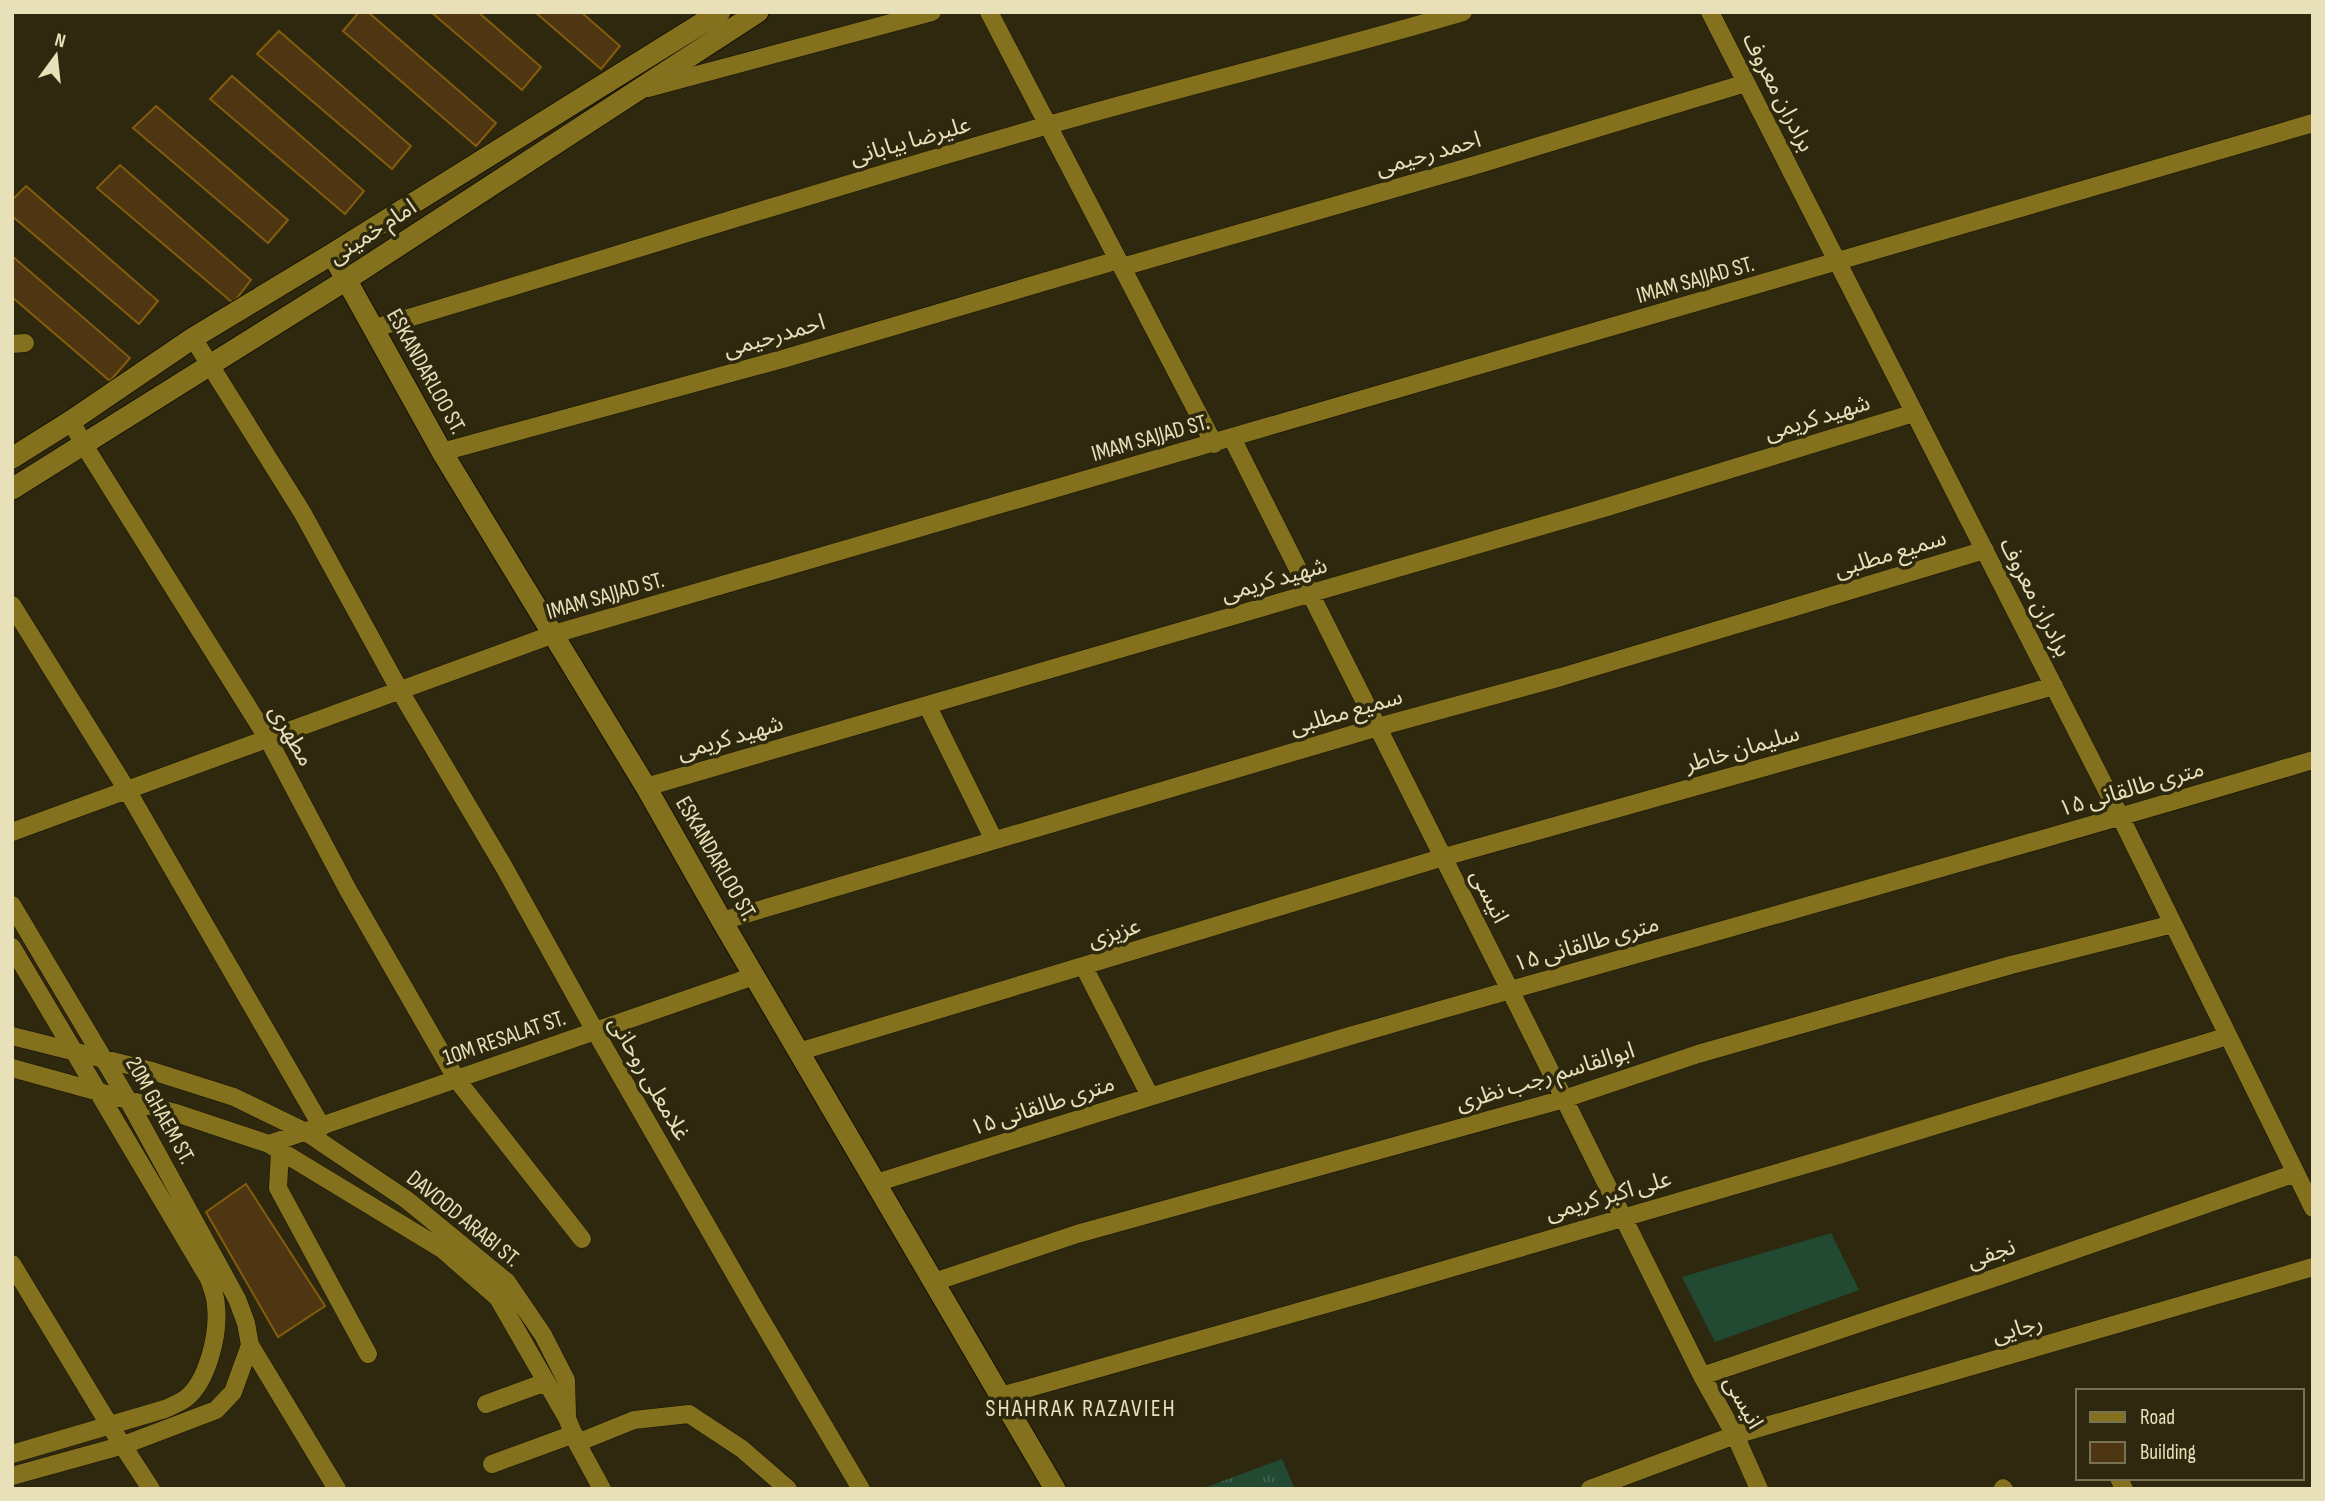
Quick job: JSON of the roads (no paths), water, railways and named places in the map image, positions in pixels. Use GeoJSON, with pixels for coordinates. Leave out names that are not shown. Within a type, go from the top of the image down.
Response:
{"type":"FeatureCollection","features":[{"type":"Feature","properties":{"kind":"main road","name":"امام خمینی"},"geometry":{"type":"LineString","coordinates":[[12,458],[193,338],[720,12]]}},
{"type":"Feature","properties":{"kind":"main road","name":"امام خمینی"},"geometry":{"type":"LineString","coordinates":[[12,489],[346,279],[758,12]]}},
{"type":"Feature","properties":{"kind":"main road","name":"ESKANDARLOO ST."},"geometry":{"type":"LineString","coordinates":[[332,254],[442,452],[646,787],[1055,1489]]}},
{"type":"Feature","properties":{"kind":"street"},"geometry":{"type":"LineString","coordinates":[[636,91],[932,12]]}},
{"type":"Feature","properties":{"kind":"street"},"geometry":{"type":"LineString","coordinates":[[989,12],[1214,443]]}},
{"type":"Feature","properties":{"kind":"street","name":"علیرضا بیابانی"},"geometry":{"type":"LineString","coordinates":[[374,328],[1048,125],[1463,12]]}},
{"type":"Feature","properties":{"kind":"street","name":"برادران معروف"},"geometry":{"type":"LineString","coordinates":[[1710,12],[2121,818],[2313,1208]]}},
{"type":"Feature","properties":{"kind":"street","name":"احمد رحیمی"},"geometry":{"type":"LineString","coordinates":[[1120,263],[1476,165],[1746,83]]}},
{"type":"Feature","properties":{"kind":"street","name":"IMAM SAJJAD ST."},"geometry":{"type":"LineString","coordinates":[[12,832],[554,634],[2313,123]]}},
{"type":"Feature","properties":{"kind":"street","name":"احمدرحیمی"},"geometry":{"type":"LineString","coordinates":[[442,452],[1120,263]]}},
{"type":"Feature","properties":{"kind":"street","name":"غلامعلی روحانی"},"geometry":{"type":"LineString","coordinates":[[193,338],[302,512],[400,691],[505,867],[595,1031],[861,1489]]}},
{"type":"Feature","properties":{"kind":"street","name":"شهید کریمی"},"geometry":{"type":"LineString","coordinates":[[646,787],[1607,508],[1914,413]]}},
{"type":"Feature","properties":{"kind":"street","name":"مطهری"},"geometry":{"type":"LineString","coordinates":[[71,421],[268,739],[348,890],[457,1080],[582,1239]]}},
{"type":"Feature","properties":{"kind":"street","name":"انیسی"},"geometry":{"type":"LineString","coordinates":[[1233,438],[1702,1376],[1735,1435],[1759,1489]]}},
{"type":"Feature","properties":{"kind":"street","name":"سمیع مطلبی"},"geometry":{"type":"LineString","coordinates":[[722,921],[1378,727],[1561,677],[1984,550]]}},
{"type":"Feature","properties":{"kind":"street"},"geometry":{"type":"LineString","coordinates":[[12,605],[127,790],[314,1129]]}},
{"type":"Feature","properties":{"kind":"street","name":"سلیمان خاطر"},"geometry":{"type":"LineString","coordinates":[[1444,857],[2054,686]]}},
{"type":"Feature","properties":{"kind":"street"},"geometry":{"type":"LineString","coordinates":[[927,705],[995,840]]}},
{"type":"Feature","properties":{"kind":"street","name":"۱۵ متری طالقانی"},"geometry":{"type":"LineString","coordinates":[[876,1183],[1150,1096],[1510,990],[2121,818],[2313,760]]}},
{"type":"Feature","properties":{"kind":"street","name":"عزیزی"},"geometry":{"type":"LineString","coordinates":[[798,1052],[1444,857]]}},
{"type":"Feature","properties":{"kind":"street","name":"20M GHAEM ST."},"geometry":{"type":"LineString","coordinates":[[12,905],[128,1100],[237,1299],[246,1323],[250,1345],[337,1489]]}},
{"type":"Feature","properties":{"kind":"street","name":"ابوالقاسم رجب نظری"},"geometry":{"type":"LineString","coordinates":[[934,1282],[1077,1234],[1564,1099],[1724,1046],[2011,965],[2173,924]]}},
{"type":"Feature","properties":{"kind":"street","name":"20M GHAEM ST."},"geometry":{"type":"LineString","coordinates":[[12,947],[209,1279],[216,1303],[215,1338],[200,1380],[187,1397],[165,1409],[12,1454]]}},
{"type":"Feature","properties":{"kind":"street"},"geometry":{"type":"LineString","coordinates":[[1084,967],[1150,1096]]}},
{"type":"Feature","properties":{"kind":"street","name":"10M RESALAT ST."},"geometry":{"type":"LineString","coordinates":[[274,1148],[314,1129],[754,976]]}},
{"type":"Feature","properties":{"kind":"street","name":"DAVOOD ARABI ST."},"geometry":{"type":"LineString","coordinates":[[12,1036],[104,1059],[234,1097],[314,1129],[407,1200],[507,1282],[543,1335],[566,1380],[573,1432]]}},
{"type":"Feature","properties":{"kind":"street","name":"علی اکبر کریمی"},"geometry":{"type":"LineString","coordinates":[[1000,1396],[1835,1156],[2228,1036]]}},
{"type":"Feature","properties":{"kind":"street","name":"DAVOOD ARABI ST."},"geometry":{"type":"LineString","coordinates":[[12,1068],[128,1100],[274,1148],[442,1248],[498,1298],[573,1432]]}},
{"type":"Feature","properties":{"kind":"street"},"geometry":{"type":"LineString","coordinates":[[274,1148],[278,1188],[368,1354]]}},
{"type":"Feature","properties":{"kind":"street","name":"نجفی"},"geometry":{"type":"LineString","coordinates":[[1702,1376],[2296,1173]]}},
{"type":"Feature","properties":{"kind":"street"},"geometry":{"type":"LineString","coordinates":[[12,1264],[151,1489]]}},
{"type":"Feature","properties":{"kind":"street","name":"رجایی"},"geometry":{"type":"LineString","coordinates":[[1590,1489],[1735,1435],[2313,1267]]}},
{"type":"Feature","properties":{"kind":"street"},"geometry":{"type":"LineString","coordinates":[[12,1476],[124,1445],[216,1410],[233,1392],[250,1345]]}},
{"type":"Feature","properties":{"kind":"street"},"geometry":{"type":"LineString","coordinates":[[486,1404],[546,1382]]}},
{"type":"Feature","properties":{"kind":"street"},"geometry":{"type":"LineString","coordinates":[[492,1464],[573,1432],[634,1420],[689,1414],[742,1449],[788,1489]]}},
{"type":"Feature","properties":{"kind":"street"},"geometry":{"type":"LineString","coordinates":[[573,1432],[602,1489]]}},
{"type":"Feature","properties":{"kind":"district","name":"SHAHRAK RAZAVIEH"},"geometry":{"type":"Point","coordinates":[1081,1408]}}]}
